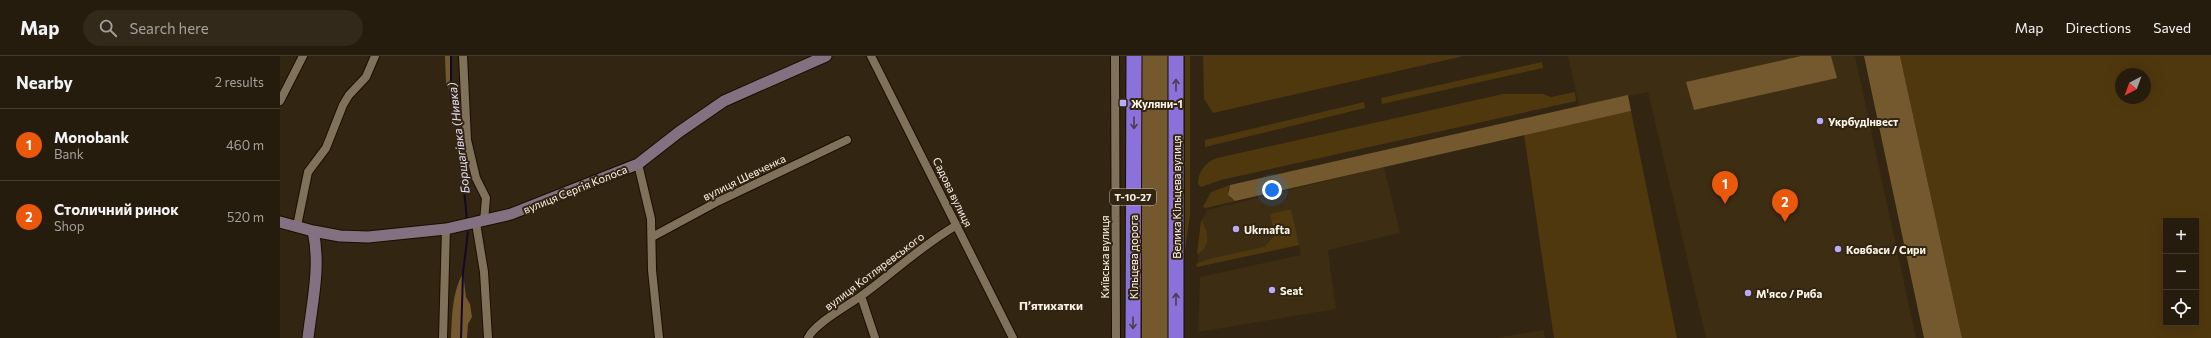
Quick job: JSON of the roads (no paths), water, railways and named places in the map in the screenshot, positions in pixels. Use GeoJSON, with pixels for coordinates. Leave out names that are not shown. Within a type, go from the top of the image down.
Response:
{"type":"FeatureCollection","features":[{"type":"Feature","properties":{"kind":"highway","name":"Кільцева дорога"},"geometry":{"type":"LineString","coordinates":[[1133,338],[1134,56]]}},
{"type":"Feature","properties":{"kind":"highway","name":"Велика Кільцева вулиця"},"geometry":{"type":"LineString","coordinates":[[1176,56],[1176,338]]}},
{"type":"Feature","properties":{"kind":"street"},"geometry":{"type":"LineString","coordinates":[[280,101],[303,56]]}},
{"type":"Feature","properties":{"kind":"street"},"geometry":{"type":"LineString","coordinates":[[297,226],[308,172],[326,148],[343,105],[349,95],[366,77],[375,56]]}},
{"type":"Feature","properties":{"kind":"street"},"geometry":{"type":"LineString","coordinates":[[463,56],[467,140],[476,178],[486,198],[480,222],[488,338]]}},
{"type":"Feature","properties":{"kind":"street","name":"вулиця Сергія Колоса"},"geometry":{"type":"LineString","coordinates":[[280,222],[313,231],[340,236],[368,237],[446,229],[480,222],[533,206],[638,164],[679,132],[724,101],[826,56]]}},
{"type":"Feature","properties":{"kind":"street","name":"Садова вулиця"},"geometry":{"type":"LineString","coordinates":[[871,56],[1014,338]]}},
{"type":"Feature","properties":{"kind":"street","name":"Київська вулиця"},"geometry":{"type":"LineString","coordinates":[[1115,56],[1116,338]]}},
{"type":"Feature","properties":{"kind":"street","name":"вулиця Шевченка"},"geometry":{"type":"LineString","coordinates":[[652,237],[715,203],[847,140]]}},
{"type":"Feature","properties":{"kind":"street"},"geometry":{"type":"LineString","coordinates":[[638,164],[646,191],[652,237],[652,270],[659,338]]}},
{"type":"Feature","properties":{"kind":"street","name":"вулиця Котляревського"},"geometry":{"type":"LineString","coordinates":[[808,338],[815,329],[861,296],[916,252],[957,225]]}},
{"type":"Feature","properties":{"kind":"street"},"geometry":{"type":"LineString","coordinates":[[443,338],[446,229]]}},
{"type":"Feature","properties":{"kind":"street"},"geometry":{"type":"LineString","coordinates":[[308,338],[316,260],[316,246],[313,231]]}},
{"type":"Feature","properties":{"kind":"street"},"geometry":{"type":"LineString","coordinates":[[861,296],[875,338]]}},
{"type":"Feature","properties":{"kind":"waterway","name":"Борщагівка (Нивка)"},"geometry":{"type":"LineString","coordinates":[[451,56],[451,102],[457,119],[467,220]]}},
{"type":"Feature","properties":{"kind":"waterway","name":"Борщагівка (Нивка)"},"geometry":{"type":"LineString","coordinates":[[461,338],[463,273],[468,232]]}},
{"type":"Feature","properties":{"kind":"place","name":"Жуляни-1"},"geometry":{"type":"Point","coordinates":[1123,103]}},
{"type":"Feature","properties":{"kind":"place","name":"Укрбудінвест"},"geometry":{"type":"Point","coordinates":[1820,121]}},
{"type":"Feature","properties":{"kind":"place","name":"Monobank"},"geometry":{"type":"Point","coordinates":[1725,204]}},
{"type":"Feature","properties":{"kind":"place","name":"Столичний ринок"},"geometry":{"type":"Point","coordinates":[1785,222]}},
{"type":"Feature","properties":{"kind":"place","name":"Ukrnafta"},"geometry":{"type":"Point","coordinates":[1236,229]}},
{"type":"Feature","properties":{"kind":"place","name":"Ковбаси / Сири"},"geometry":{"type":"Point","coordinates":[1838,249]}},
{"type":"Feature","properties":{"kind":"place","name":"Seat"},"geometry":{"type":"Point","coordinates":[1272,290]}},
{"type":"Feature","properties":{"kind":"place","name":"М'ясо / Риба"},"geometry":{"type":"Point","coordinates":[1748,293]}},
{"type":"Feature","properties":{"kind":"district","name":"Пʼятихатки"},"geometry":{"type":"Point","coordinates":[1051,305]}}]}
